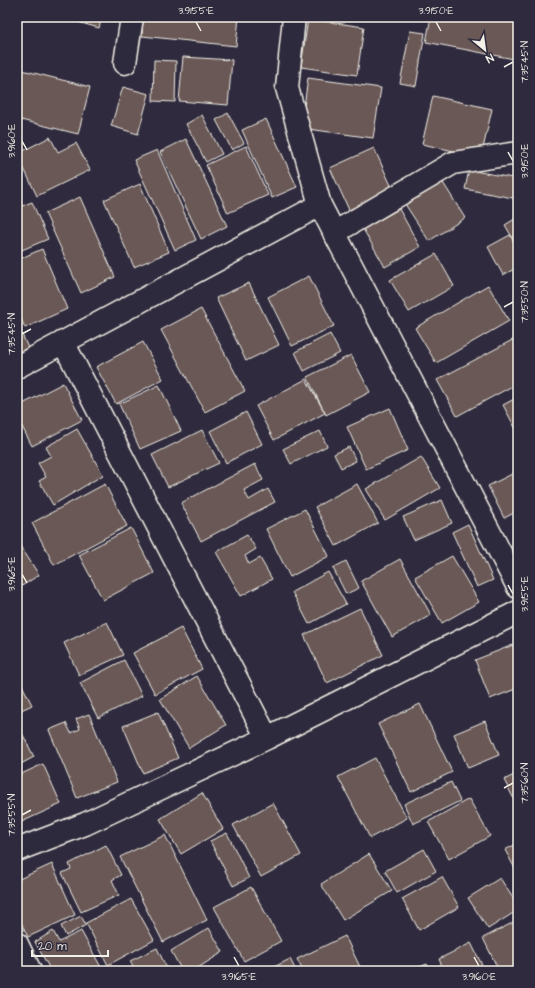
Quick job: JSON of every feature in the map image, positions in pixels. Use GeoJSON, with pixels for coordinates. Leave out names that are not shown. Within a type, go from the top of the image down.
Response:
{"type":"FeatureCollection","features":[{"type":"Feature","properties":{"kind":"street"},"geometry":{"type":"LineString","coordinates":[[124,63],[132,17]]}},
{"type":"Feature","properties":{"kind":"street"},"geometry":{"type":"LineString","coordinates":[[294,17],[287,88],[320,205],[518,587]]}},
{"type":"Feature","properties":{"kind":"street"},"geometry":{"type":"LineString","coordinates":[[334,233],[453,163],[518,153]]}},
{"type":"Feature","properties":{"kind":"street"},"geometry":{"type":"LineString","coordinates":[[17,367],[320,205]]}},
{"type":"Feature","properties":{"kind":"street"},"geometry":{"type":"LineString","coordinates":[[63,342],[267,738]]}},
{"type":"Feature","properties":{"kind":"street"},"geometry":{"type":"LineString","coordinates":[[17,850],[85,824],[267,738],[518,612]]}},
{"type":"Feature","properties":{"kind":"street"},"geometry":{"type":"LineString","coordinates":[[17,944],[30,971]]}},
{"type":"Feature","properties":{"kind":"building"},"geometry":{"type":"Polygon","coordinates":[[[60,17],[102,17],[99,28],[60,17]]]}},
{"type":"Feature","properties":{"kind":"building"},"geometry":{"type":"Polygon","coordinates":[[[143,17],[239,17],[236,46],[142,36],[143,17]]]}},
{"type":"Feature","properties":{"kind":"building"},"geometry":{"type":"Polygon","coordinates":[[[431,17],[518,17],[518,42],[514,59],[426,42],[431,17]]]}},
{"type":"Feature","properties":{"kind":"building"},"geometry":{"type":"Polygon","coordinates":[[[308,19],[364,27],[357,75],[301,67],[308,19]]]}},
{"type":"Feature","properties":{"kind":"building"},"geometry":{"type":"Polygon","coordinates":[[[410,31],[425,33],[416,86],[400,83],[410,31]]]}},
{"type":"Feature","properties":{"kind":"building"},"geometry":{"type":"Polygon","coordinates":[[[183,57],[232,60],[228,105],[179,101],[183,57]]]}},
{"type":"Feature","properties":{"kind":"building"},"geometry":{"type":"Polygon","coordinates":[[[154,60],[176,61],[175,102],[153,101],[154,60]]]}},
{"type":"Feature","properties":{"kind":"building"},"geometry":{"type":"Polygon","coordinates":[[[18,69],[90,87],[78,134],[17,119],[18,69]]]}},
{"type":"Feature","properties":{"kind":"building"},"geometry":{"type":"Polygon","coordinates":[[[308,78],[381,88],[373,138],[301,128],[308,78]]]}},
{"type":"Feature","properties":{"kind":"building"},"geometry":{"type":"Polygon","coordinates":[[[123,87],[149,94],[138,134],[111,126],[123,87]]]}},
{"type":"Feature","properties":{"kind":"building"},"geometry":{"type":"Polygon","coordinates":[[[433,96],[492,109],[481,157],[422,144],[433,96]]]}},
{"type":"Feature","properties":{"kind":"building"},"geometry":{"type":"Polygon","coordinates":[[[228,113],[244,143],[232,150],[216,120],[228,113]]]}},
{"type":"Feature","properties":{"kind":"building"},"geometry":{"type":"Polygon","coordinates":[[[202,115],[222,154],[206,162],[186,124],[202,115]]]}},
{"type":"Feature","properties":{"kind":"building"},"geometry":{"type":"Polygon","coordinates":[[[266,119],[297,187],[272,198],[242,130],[266,119]]]}},
{"type":"Feature","properties":{"kind":"building"},"geometry":{"type":"Polygon","coordinates":[[[50,137],[58,152],[76,143],[90,170],[37,196],[17,154],[50,137]]]}},
{"type":"Feature","properties":{"kind":"building"},"geometry":{"type":"Polygon","coordinates":[[[186,139],[227,226],[201,239],[160,152],[186,139]]]}},
{"type":"Feature","properties":{"kind":"building"},"geometry":{"type":"Polygon","coordinates":[[[246,146],[268,195],[228,213],[206,165],[246,146]]]}},
{"type":"Feature","properties":{"kind":"building"},"geometry":{"type":"Polygon","coordinates":[[[374,148],[393,190],[349,210],[330,168],[374,148]]]}},
{"type":"Feature","properties":{"kind":"building"},"geometry":{"type":"Polygon","coordinates":[[[157,150],[196,240],[175,250],[134,160],[157,150]]]}},
{"type":"Feature","properties":{"kind":"building"},"geometry":{"type":"Polygon","coordinates":[[[469,170],[518,179],[518,199],[465,189],[469,170]]]}},
{"type":"Feature","properties":{"kind":"building"},"geometry":{"type":"Polygon","coordinates":[[[442,181],[465,218],[429,241],[405,204],[442,181]]]}},
{"type":"Feature","properties":{"kind":"building"},"geometry":{"type":"Polygon","coordinates":[[[140,184],[169,252],[134,267],[104,200],[140,184]]]}},
{"type":"Feature","properties":{"kind":"building"},"geometry":{"type":"Polygon","coordinates":[[[80,197],[115,277],[81,293],[45,213],[80,197]]]}},
{"type":"Feature","properties":{"kind":"building"},"geometry":{"type":"Polygon","coordinates":[[[32,202],[48,239],[17,252],[17,208],[32,202]]]}},
{"type":"Feature","properties":{"kind":"building"},"geometry":{"type":"Polygon","coordinates":[[[399,209],[420,247],[385,267],[363,229],[399,209]]]}},
{"type":"Feature","properties":{"kind":"building"},"geometry":{"type":"Polygon","coordinates":[[[518,217],[518,247],[505,225],[518,217]]]}},
{"type":"Feature","properties":{"kind":"building"},"geometry":{"type":"Polygon","coordinates":[[[510,235],[518,250],[518,267],[503,275],[488,247],[510,235]]]}},
{"type":"Feature","properties":{"kind":"building"},"geometry":{"type":"Polygon","coordinates":[[[42,249],[67,309],[25,328],[17,309],[17,260],[42,249]]]}},
{"type":"Feature","properties":{"kind":"building"},"geometry":{"type":"Polygon","coordinates":[[[436,254],[454,286],[409,312],[390,280],[436,254]]]}},
{"type":"Feature","properties":{"kind":"building"},"geometry":{"type":"Polygon","coordinates":[[[309,276],[334,326],[292,346],[268,297],[309,276]]]}},
{"type":"Feature","properties":{"kind":"building"},"geometry":{"type":"Polygon","coordinates":[[[249,283],[279,345],[246,361],[216,298],[249,283]]]}},
{"type":"Feature","properties":{"kind":"building"},"geometry":{"type":"Polygon","coordinates":[[[488,285],[509,321],[436,363],[415,328],[488,285]]]}},
{"type":"Feature","properties":{"kind":"building"},"geometry":{"type":"Polygon","coordinates":[[[201,309],[245,391],[205,412],[161,330],[201,309]]]}},
{"type":"Feature","properties":{"kind":"building"},"geometry":{"type":"Polygon","coordinates":[[[17,323],[28,348],[17,353],[17,323]]]}},
{"type":"Feature","properties":{"kind":"building"},"geometry":{"type":"Polygon","coordinates":[[[330,334],[340,353],[304,371],[295,352],[330,334]]]}},
{"type":"Feature","properties":{"kind":"building"},"geometry":{"type":"Polygon","coordinates":[[[518,337],[518,383],[457,416],[437,380],[518,337]]]}},
{"type":"Feature","properties":{"kind":"building"},"geometry":{"type":"Polygon","coordinates":[[[143,342],[163,379],[116,404],[96,367],[143,342]]]}},
{"type":"Feature","properties":{"kind":"building"},"geometry":{"type":"Polygon","coordinates":[[[351,355],[370,392],[326,415],[307,377],[351,355]]]}},
{"type":"Feature","properties":{"kind":"building"},"geometry":{"type":"Polygon","coordinates":[[[306,379],[325,413],[274,440],[256,406],[306,379]]]}},
{"type":"Feature","properties":{"kind":"building"},"geometry":{"type":"Polygon","coordinates":[[[63,383],[82,420],[32,446],[17,417],[17,407],[63,383]]]}},
{"type":"Feature","properties":{"kind":"building"},"geometry":{"type":"Polygon","coordinates":[[[159,385],[181,431],[140,449],[119,404],[159,385]]]}},
{"type":"Feature","properties":{"kind":"building"},"geometry":{"type":"Polygon","coordinates":[[[518,397],[518,433],[503,405],[518,397]]]}},
{"type":"Feature","properties":{"kind":"building"},"geometry":{"type":"Polygon","coordinates":[[[390,408],[408,450],[366,469],[347,427],[390,408]]]}},
{"type":"Feature","properties":{"kind":"building"},"geometry":{"type":"Polygon","coordinates":[[[246,412],[262,444],[226,463],[210,431],[246,412]]]}},
{"type":"Feature","properties":{"kind":"building"},"geometry":{"type":"Polygon","coordinates":[[[77,429],[103,475],[53,505],[39,481],[46,477],[38,463],[51,456],[46,447],[77,429]]]}},
{"type":"Feature","properties":{"kind":"building"},"geometry":{"type":"Polygon","coordinates":[[[202,430],[219,463],[168,487],[152,455],[202,430]]]}},
{"type":"Feature","properties":{"kind":"building"},"geometry":{"type":"Polygon","coordinates":[[[320,431],[327,446],[291,464],[283,449],[320,431]]]}},
{"type":"Feature","properties":{"kind":"building"},"geometry":{"type":"Polygon","coordinates":[[[349,447],[356,461],[341,468],[334,454],[349,447]]]}},
{"type":"Feature","properties":{"kind":"building"},"geometry":{"type":"Polygon","coordinates":[[[421,457],[440,488],[385,520],[366,489],[421,457]]]}},
{"type":"Feature","properties":{"kind":"building"},"geometry":{"type":"Polygon","coordinates":[[[255,464],[263,480],[244,490],[249,500],[268,489],[275,502],[201,541],[181,503],[255,464]]]}},
{"type":"Feature","properties":{"kind":"building"},"geometry":{"type":"Polygon","coordinates":[[[518,471],[518,511],[504,518],[488,486],[518,471]]]}},
{"type":"Feature","properties":{"kind":"building"},"geometry":{"type":"Polygon","coordinates":[[[105,484],[127,526],[54,565],[32,523],[105,484]]]}},
{"type":"Feature","properties":{"kind":"building"},"geometry":{"type":"Polygon","coordinates":[[[357,484],[378,523],[336,546],[315,507],[357,484]]]}},
{"type":"Feature","properties":{"kind":"building"},"geometry":{"type":"Polygon","coordinates":[[[442,500],[452,523],[414,540],[403,517],[442,500]]]}},
{"type":"Feature","properties":{"kind":"building"},"geometry":{"type":"Polygon","coordinates":[[[305,509],[329,556],[290,577],[266,529],[305,509]]]}},
{"type":"Feature","properties":{"kind":"building"},"geometry":{"type":"Polygon","coordinates":[[[468,524],[493,580],[477,587],[452,532],[468,524]]]}},
{"type":"Feature","properties":{"kind":"building"},"geometry":{"type":"Polygon","coordinates":[[[131,528],[154,573],[103,600],[79,555],[131,528]]]}},
{"type":"Feature","properties":{"kind":"building"},"geometry":{"type":"Polygon","coordinates":[[[247,535],[256,549],[245,556],[249,564],[260,558],[272,579],[241,596],[216,552],[247,535]]]}},
{"type":"Feature","properties":{"kind":"building"},"geometry":{"type":"Polygon","coordinates":[[[21,547],[39,575],[17,589],[17,549],[21,547]]]}},
{"type":"Feature","properties":{"kind":"building"},"geometry":{"type":"Polygon","coordinates":[[[452,556],[479,602],[442,623],[415,577],[452,556]]]}},
{"type":"Feature","properties":{"kind":"building"},"geometry":{"type":"Polygon","coordinates":[[[400,559],[431,615],[392,637],[361,581],[400,559]]]}},
{"type":"Feature","properties":{"kind":"building"},"geometry":{"type":"Polygon","coordinates":[[[346,561],[359,588],[346,594],[333,568],[346,561]]]}},
{"type":"Feature","properties":{"kind":"building"},"geometry":{"type":"Polygon","coordinates":[[[328,572],[346,604],[309,624],[292,592],[328,572]]]}},
{"type":"Feature","properties":{"kind":"building"},"geometry":{"type":"Polygon","coordinates":[[[360,608],[383,655],[327,683],[304,635],[360,608]]]}},
{"type":"Feature","properties":{"kind":"building"},"geometry":{"type":"Polygon","coordinates":[[[107,622],[123,655],[79,675],[64,643],[107,622]]]}},
{"type":"Feature","properties":{"kind":"building"},"geometry":{"type":"Polygon","coordinates":[[[181,628],[202,669],[155,694],[133,653],[181,628]]]}},
{"type":"Feature","properties":{"kind":"building"},"geometry":{"type":"Polygon","coordinates":[[[513,645],[518,659],[518,688],[490,699],[475,660],[513,645]]]}},
{"type":"Feature","properties":{"kind":"building"},"geometry":{"type":"Polygon","coordinates":[[[124,660],[142,696],[98,718],[80,683],[124,660]]]}},
{"type":"Feature","properties":{"kind":"building"},"geometry":{"type":"Polygon","coordinates":[[[17,675],[32,705],[17,712],[17,675]]]}},
{"type":"Feature","properties":{"kind":"building"},"geometry":{"type":"Polygon","coordinates":[[[197,676],[226,725],[189,748],[160,699],[197,676]]]}},
{"type":"Feature","properties":{"kind":"building"},"geometry":{"type":"Polygon","coordinates":[[[420,704],[452,772],[411,792],[378,724],[420,704]]]}},
{"type":"Feature","properties":{"kind":"building"},"geometry":{"type":"Polygon","coordinates":[[[158,712],[178,758],[143,773],[123,726],[158,712]]]}},
{"type":"Feature","properties":{"kind":"building"},"geometry":{"type":"Polygon","coordinates":[[[89,714],[117,782],[77,798],[49,730],[66,723],[71,733],[80,729],[76,719],[89,714]]]}},
{"type":"Feature","properties":{"kind":"building"},"geometry":{"type":"Polygon","coordinates":[[[485,721],[499,755],[468,768],[454,734],[485,721]]]}},
{"type":"Feature","properties":{"kind":"building"},"geometry":{"type":"Polygon","coordinates":[[[20,729],[34,757],[17,766],[17,731],[20,729]]]}},
{"type":"Feature","properties":{"kind":"building"},"geometry":{"type":"Polygon","coordinates":[[[375,758],[407,818],[370,838],[338,777],[375,758]]]}},
{"type":"Feature","properties":{"kind":"building"},"geometry":{"type":"Polygon","coordinates":[[[43,764],[61,804],[17,824],[17,776],[43,764]]]}},
{"type":"Feature","properties":{"kind":"building"},"geometry":{"type":"Polygon","coordinates":[[[518,773],[518,797],[514,799],[504,780],[518,773]]]}},
{"type":"Feature","properties":{"kind":"building"},"geometry":{"type":"Polygon","coordinates":[[[451,782],[460,801],[413,824],[404,804],[451,782]]]}},
{"type":"Feature","properties":{"kind":"building"},"geometry":{"type":"Polygon","coordinates":[[[202,793],[223,829],[181,854],[160,819],[202,793]]]}},
{"type":"Feature","properties":{"kind":"building"},"geometry":{"type":"Polygon","coordinates":[[[469,799],[490,836],[449,859],[428,822],[469,799]]]}},
{"type":"Feature","properties":{"kind":"building"},"geometry":{"type":"Polygon","coordinates":[[[273,803],[301,855],[261,877],[233,825],[273,803]]]}},
{"type":"Feature","properties":{"kind":"building"},"geometry":{"type":"Polygon","coordinates":[[[227,833],[249,878],[233,886],[210,841],[227,833]]]}},
{"type":"Feature","properties":{"kind":"building"},"geometry":{"type":"Polygon","coordinates":[[[165,835],[207,920],[163,942],[120,857],[165,835]]]}},
{"type":"Feature","properties":{"kind":"building"},"geometry":{"type":"Polygon","coordinates":[[[518,843],[518,874],[505,850],[518,843]]]}},
{"type":"Feature","properties":{"kind":"building"},"geometry":{"type":"Polygon","coordinates":[[[106,845],[121,875],[112,880],[119,895],[81,912],[62,873],[71,869],[69,864],[106,845]]]}},
{"type":"Feature","properties":{"kind":"building"},"geometry":{"type":"Polygon","coordinates":[[[424,849],[436,871],[397,893],[385,871],[424,849]]]}},
{"type":"Feature","properties":{"kind":"building"},"geometry":{"type":"Polygon","coordinates":[[[369,854],[392,891],[343,920],[321,884],[369,854]]]}},
{"type":"Feature","properties":{"kind":"building"},"geometry":{"type":"Polygon","coordinates":[[[52,864],[75,915],[28,937],[17,914],[17,880],[52,864]]]}},
{"type":"Feature","properties":{"kind":"building"},"geometry":{"type":"Polygon","coordinates":[[[442,877],[459,907],[419,930],[402,899],[442,877]]]}},
{"type":"Feature","properties":{"kind":"building"},"geometry":{"type":"Polygon","coordinates":[[[500,878],[518,906],[518,910],[488,929],[468,898],[500,878]]]}},
{"type":"Feature","properties":{"kind":"building"},"geometry":{"type":"Polygon","coordinates":[[[251,887],[281,941],[244,961],[214,907],[251,887]]]}},
{"type":"Feature","properties":{"kind":"building"},"geometry":{"type":"Polygon","coordinates":[[[131,899],[154,940],[108,965],[86,923],[131,899]]]}},
{"type":"Feature","properties":{"kind":"building"},"geometry":{"type":"Polygon","coordinates":[[[81,916],[86,925],[66,936],[61,926],[81,916]]]}},
{"type":"Feature","properties":{"kind":"building"},"geometry":{"type":"Polygon","coordinates":[[[518,920],[518,971],[499,971],[483,938],[518,920]]]}},
{"type":"Feature","properties":{"kind":"building"},"geometry":{"type":"Polygon","coordinates":[[[209,928],[223,952],[193,971],[182,971],[171,951],[209,928]]]}},
{"type":"Feature","properties":{"kind":"building"},"geometry":{"type":"Polygon","coordinates":[[[53,931],[59,942],[81,931],[102,969],[98,971],[51,971],[35,942],[53,931]]]}},
{"type":"Feature","properties":{"kind":"building"},"geometry":{"type":"Polygon","coordinates":[[[345,936],[362,971],[303,971],[297,959],[345,936]]]}},
{"type":"Feature","properties":{"kind":"building"},"geometry":{"type":"Polygon","coordinates":[[[471,943],[485,971],[444,971],[439,959],[471,943]]]}},
{"type":"Feature","properties":{"kind":"building"},"geometry":{"type":"Polygon","coordinates":[[[157,948],[168,971],[135,971],[130,961],[157,948]]]}},
{"type":"Feature","properties":{"kind":"building"},"geometry":{"type":"Polygon","coordinates":[[[290,959],[296,971],[266,971],[290,959]]]}},
{"type":"Feature","properties":{"kind":"building"},"geometry":{"type":"Polygon","coordinates":[[[427,964],[430,971],[409,971],[427,964]]]}}]}
